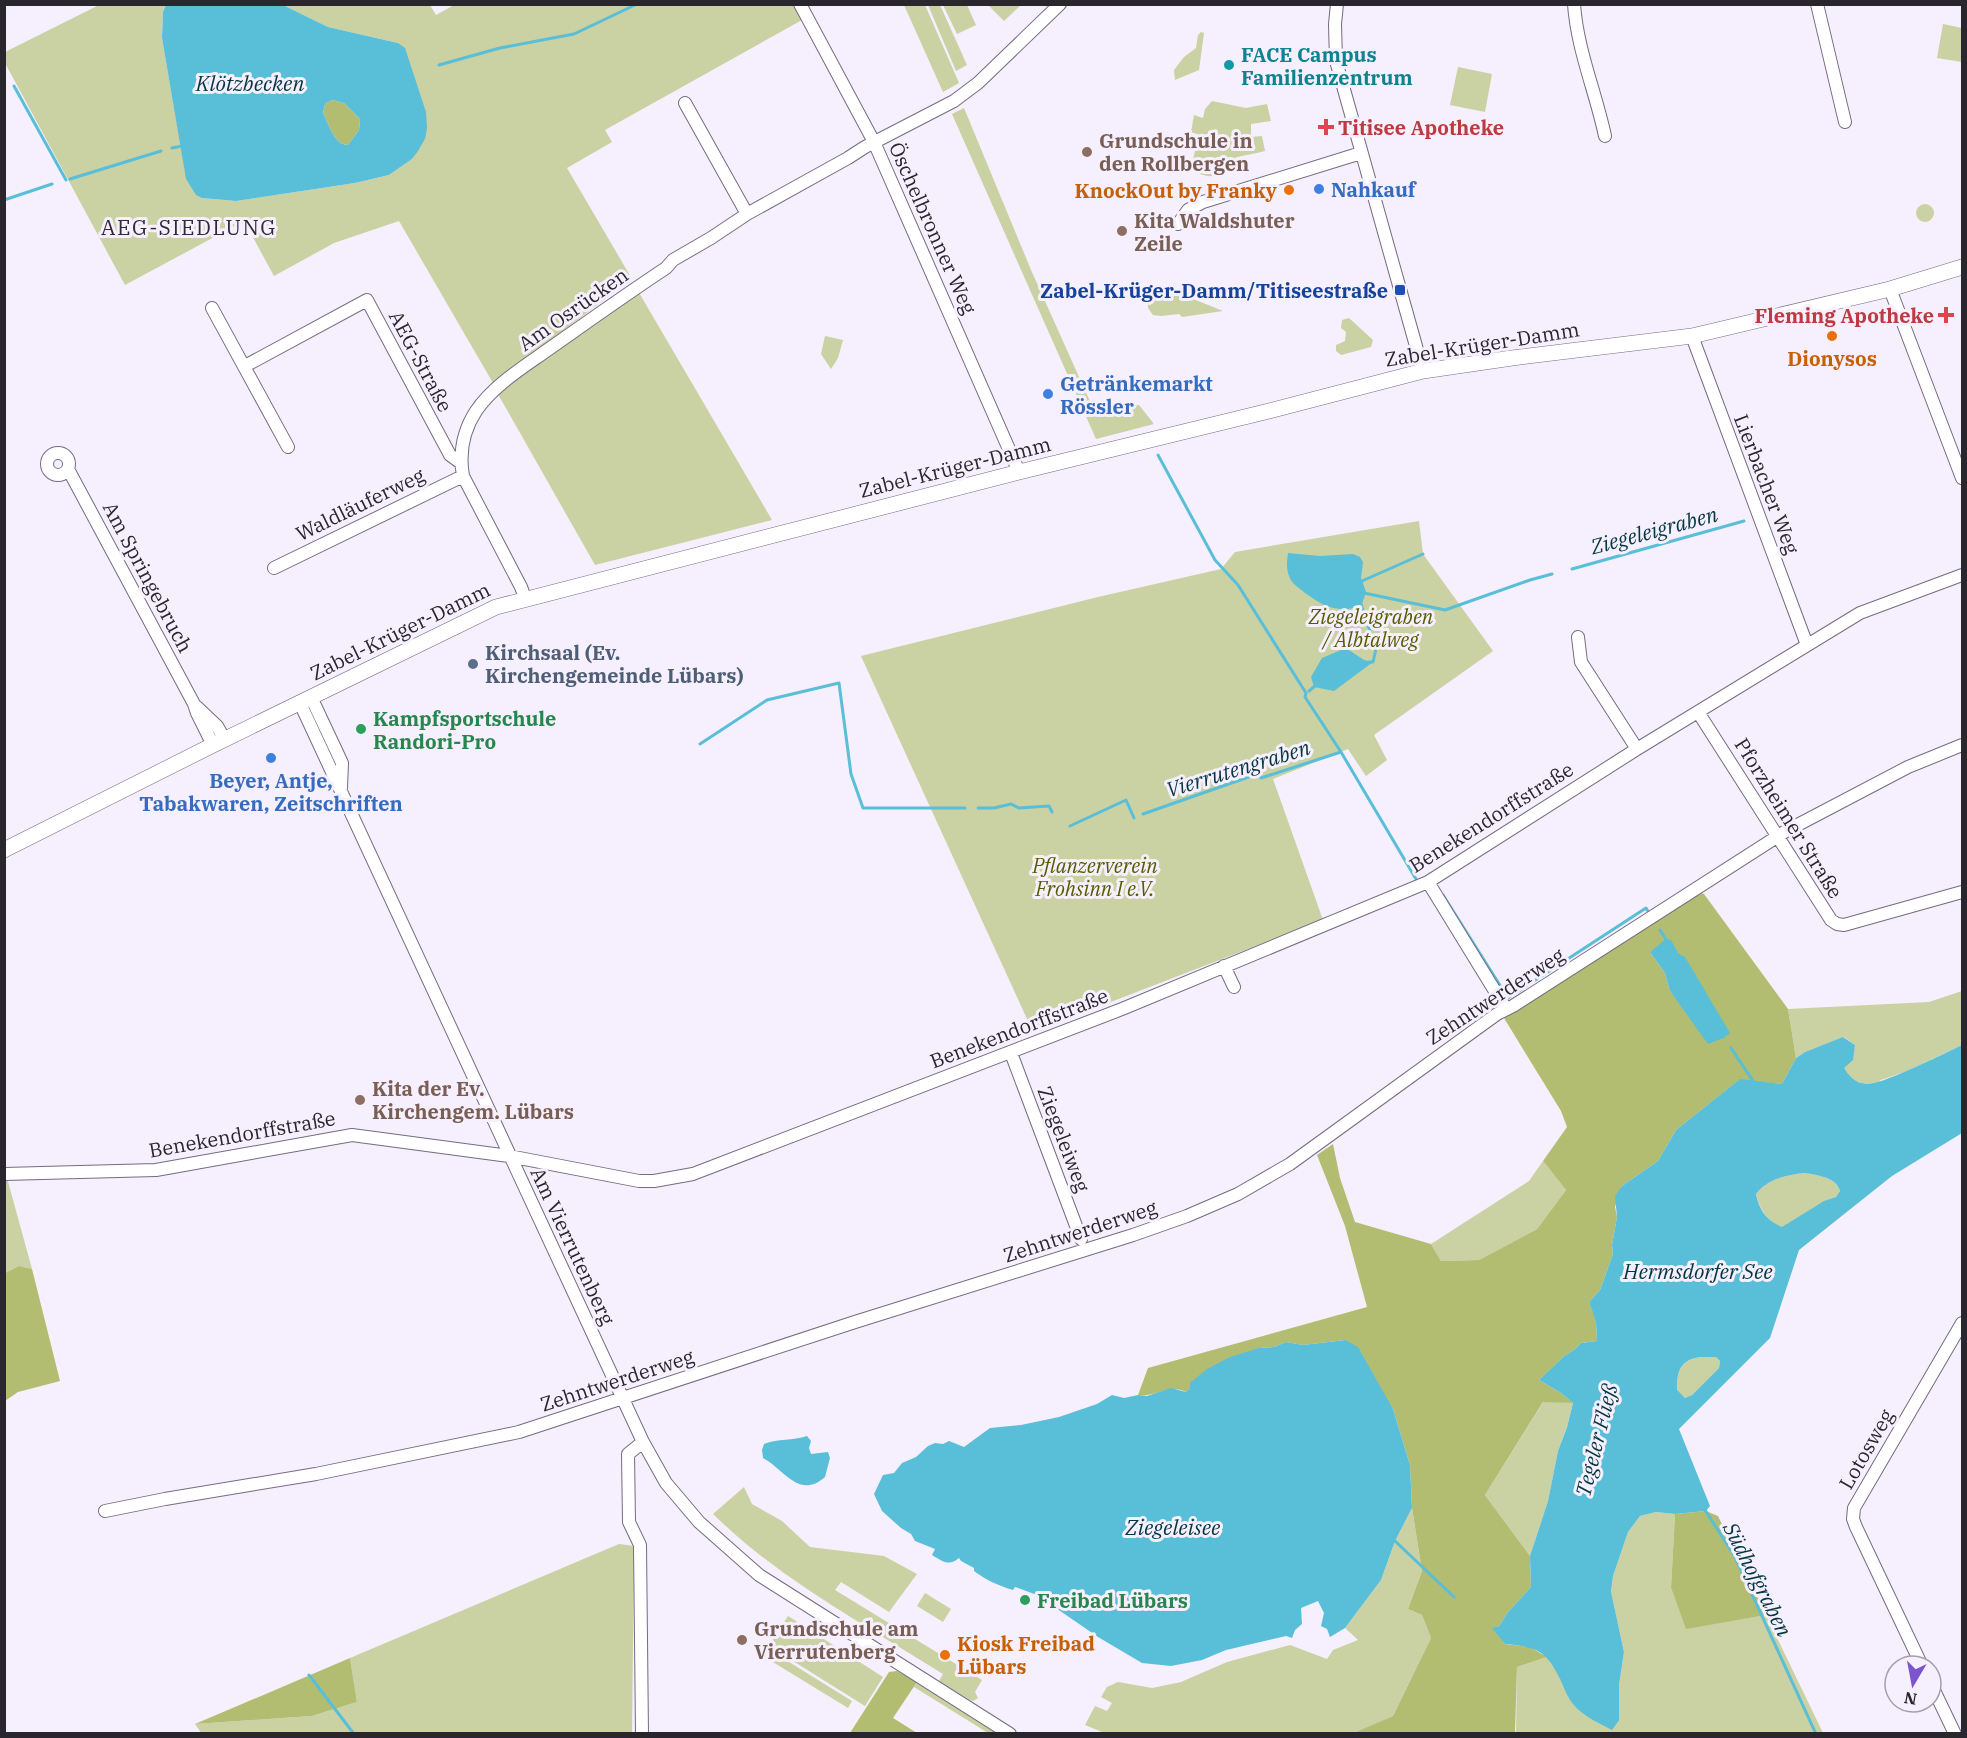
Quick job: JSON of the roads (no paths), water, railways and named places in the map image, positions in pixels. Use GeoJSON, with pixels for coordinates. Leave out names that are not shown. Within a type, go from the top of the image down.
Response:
{"type":"FeatureCollection","features":[{"type":"Feature","properties":{"kind":"street","name":"Öschelbronner Weg"},"geometry":{"type":"LineString","coordinates":[[800,4],[874,142],[1019,472]]}},
{"type":"Feature","properties":{"kind":"street","name":"Am Osrücken"},"geometry":{"type":"LineString","coordinates":[[525,598],[463,476],[461,463],[463,441],[476,411],[488,396],[605,308],[666,268],[673,260],[747,214],[874,142],[954,100],[978,83],[1060,4]]}},
{"type":"Feature","properties":{"kind":"street"},"geometry":{"type":"LineString","coordinates":[[1337,4],[1336,61],[1423,371]]}},
{"type":"Feature","properties":{"kind":"street"},"geometry":{"type":"LineString","coordinates":[[1574,4],[1584,57],[1605,136]]}},
{"type":"Feature","properties":{"kind":"street"},"geometry":{"type":"LineString","coordinates":[[1817,4],[1845,122]]}},
{"type":"Feature","properties":{"kind":"street"},"geometry":{"type":"LineString","coordinates":[[685,103],[747,214]]}},
{"type":"Feature","properties":{"kind":"street"},"geometry":{"type":"LineString","coordinates":[[1178,224],[1188,210],[1203,202],[1361,153]]}},
{"type":"Feature","properties":{"kind":"street","name":"Zabel-Krüger-Damm"},"geometry":{"type":"LineString","coordinates":[[4,850],[496,607],[525,598],[1423,371],[1692,336],[1890,289],[1962,267]]}},
{"type":"Feature","properties":{"kind":"street"},"geometry":{"type":"LineString","coordinates":[[1890,289],[1962,478]]}},
{"type":"Feature","properties":{"kind":"street","name":"AEG-Straße"},"geometry":{"type":"LineString","coordinates":[[245,366],[367,300],[450,455],[461,463]]}},
{"type":"Feature","properties":{"kind":"street"},"geometry":{"type":"LineString","coordinates":[[212,308],[288,447]]}},
{"type":"Feature","properties":{"kind":"street","name":"Lierbacher Weg"},"geometry":{"type":"LineString","coordinates":[[1692,336],[1807,645]]}},
{"type":"Feature","properties":{"kind":"street","name":"Am Springebruch"},"geometry":{"type":"LineString","coordinates":[[68,469],[194,704],[217,726],[219,742]]}},
{"type":"Feature","properties":{"kind":"street","name":"Waldläuferweg"},"geometry":{"type":"LineString","coordinates":[[274,568],[463,476]]}},
{"type":"Feature","properties":{"kind":"street","name":"Benekendorffstraße"},"geometry":{"type":"LineString","coordinates":[[4,1174],[156,1170],[352,1135],[509,1156],[639,1181],[654,1181],[693,1174],[1011,1053],[1428,882],[1637,749],[1860,613],[1962,575]]}},
{"type":"Feature","properties":{"kind":"street"},"geometry":{"type":"LineString","coordinates":[[1578,637],[1581,662],[1637,749]]}},
{"type":"Feature","properties":{"kind":"street","name":"Am Vierrutenberg"},"geometry":{"type":"LineString","coordinates":[[305,700],[342,764],[341,792],[643,1443],[666,1483],[699,1522],[759,1575],[1010,1734]]}},
{"type":"Feature","properties":{"kind":"street","name":"Pforzheimer Straße"},"geometry":{"type":"LineString","coordinates":[[1698,712],[1831,920],[1844,925],[1962,892]]}},
{"type":"Feature","properties":{"kind":"street","name":"Zehntwerderweg"},"geometry":{"type":"LineString","coordinates":[[105,1511],[316,1474],[519,1432],[855,1322],[1132,1235],[1207,1208],[1238,1194],[1290,1164],[1506,1009],[1777,837],[1908,766],[1962,745]]}},
{"type":"Feature","properties":{"kind":"street"},"geometry":{"type":"LineString","coordinates":[[1428,882],[1506,1009]]}},
{"type":"Feature","properties":{"kind":"street"},"geometry":{"type":"LineString","coordinates":[[1224,966],[1234,987]]}},
{"type":"Feature","properties":{"kind":"street","name":"Ziegeleiweg"},"geometry":{"type":"LineString","coordinates":[[1011,1053],[1081,1239]]}},
{"type":"Feature","properties":{"kind":"street","name":"Lotosweg"},"geometry":{"type":"LineString","coordinates":[[1916,1654],[1856,1527],[1853,1514],[1854,1508],[1962,1323]]}},
{"type":"Feature","properties":{"kind":"street"},"geometry":{"type":"LineString","coordinates":[[642,1734],[640,1545],[629,1522],[628,1454],[643,1443]]}},
{"type":"Feature","properties":{"kind":"street"},"geometry":{"type":"LineString","coordinates":[[1943,1709],[1955,1734]]}},
{"type":"Feature","properties":{"kind":"water","name":"Klötzbecken"},"geometry":{"type":"Polygon","coordinates":[[[166,5],[283,5],[328,27],[398,43],[405,48],[426,112],[425,139],[412,159],[389,175],[355,183],[236,201],[202,198],[196,195],[186,179],[162,38],[163,12],[166,5]],[[332,100],[325,104],[323,113],[339,142],[348,145],[359,130],[360,119],[344,103],[332,100]]]}},
{"type":"Feature","properties":{"kind":"water"},"geometry":{"type":"Polygon","coordinates":[[[1288,553],[1320,556],[1353,554],[1360,557],[1363,562],[1361,578],[1366,592],[1361,607],[1331,608],[1305,593],[1290,579],[1287,567],[1288,553]]]}},
{"type":"Feature","properties":{"kind":"water"},"geometry":{"type":"Polygon","coordinates":[[[1346,648],[1364,660],[1373,662],[1334,691],[1314,687],[1311,677],[1322,658],[1346,648]]]}},
{"type":"Feature","properties":{"kind":"water"},"geometry":{"type":"Polygon","coordinates":[[[1666,939],[1671,940],[1678,953],[1685,957],[1730,1033],[1724,1038],[1708,1044],[1669,988],[1665,973],[1650,952],[1666,939]]]}},
{"type":"Feature","properties":{"kind":"water","name":"Hermsdorfer See"},"geometry":{"type":"Polygon","coordinates":[[[1843,1037],[1855,1045],[1853,1060],[1844,1068],[1853,1079],[1866,1084],[1898,1075],[1962,1045],[1962,1133],[1892,1176],[1799,1250],[1770,1338],[1679,1429],[1710,1506],[1706,1511],[1675,1514],[1656,1512],[1640,1516],[1628,1532],[1613,1576],[1611,1592],[1624,1652],[1619,1685],[1619,1720],[1612,1730],[1589,1718],[1574,1705],[1550,1661],[1532,1648],[1505,1644],[1492,1628],[1499,1626],[1508,1612],[1531,1587],[1530,1556],[1548,1501],[1558,1451],[1573,1403],[1539,1380],[1581,1343],[1597,1341],[1596,1322],[1589,1302],[1600,1290],[1613,1254],[1612,1245],[1617,1217],[1615,1196],[1622,1186],[1658,1161],[1676,1130],[1740,1079],[1782,1084],[1796,1058],[1805,1052],[1843,1037]],[[1805,1173],[1778,1179],[1766,1185],[1756,1194],[1764,1214],[1772,1222],[1782,1227],[1824,1201],[1836,1197],[1840,1191],[1838,1186],[1830,1180],[1805,1173]],[[1700,1357],[1688,1361],[1679,1372],[1677,1390],[1685,1398],[1692,1395],[1719,1368],[1720,1361],[1716,1357],[1700,1357]]]}},
{"type":"Feature","properties":{"kind":"water","name":"Ziegeleisee"},"geometry":{"type":"Polygon","coordinates":[[[1345,1340],[1358,1347],[1393,1409],[1410,1465],[1412,1508],[1395,1541],[1381,1580],[1345,1628],[1330,1637],[1327,1629],[1321,1626],[1324,1613],[1318,1601],[1301,1608],[1302,1624],[1295,1630],[1292,1638],[1286,1636],[1226,1650],[1202,1660],[1171,1666],[1142,1663],[1098,1637],[1037,1595],[1015,1587],[1013,1590],[1003,1587],[983,1577],[959,1558],[949,1563],[932,1555],[935,1549],[915,1541],[911,1534],[882,1511],[874,1494],[883,1475],[894,1473],[902,1463],[916,1457],[935,1443],[943,1444],[949,1441],[964,1447],[990,1428],[1021,1425],[1059,1417],[1097,1404],[1112,1395],[1124,1398],[1147,1396],[1171,1388],[1186,1392],[1190,1389],[1190,1383],[1207,1369],[1230,1357],[1259,1348],[1274,1347],[1286,1342],[1303,1345],[1345,1340]]]}},
{"type":"Feature","properties":{"kind":"water"},"geometry":{"type":"Polygon","coordinates":[[[807,1436],[811,1441],[809,1448],[811,1454],[828,1452],[830,1458],[825,1477],[816,1483],[799,1484],[763,1458],[764,1444],[807,1436]]]}},
{"type":"Feature","properties":{"kind":"waterway"},"geometry":{"type":"LineString","coordinates":[[439,65],[500,48],[574,34],[637,4]]}},
{"type":"Feature","properties":{"kind":"waterway"},"geometry":{"type":"LineString","coordinates":[[14,86],[66,180]]}},
{"type":"Feature","properties":{"kind":"waterway"},"geometry":{"type":"LineString","coordinates":[[172,148],[182,146]]}},
{"type":"Feature","properties":{"kind":"waterway"},"geometry":{"type":"LineString","coordinates":[[70,179],[161,151]]}},
{"type":"Feature","properties":{"kind":"waterway"},"geometry":{"type":"LineString","coordinates":[[4,200],[52,184]]}},
{"type":"Feature","properties":{"kind":"waterway"},"geometry":{"type":"LineString","coordinates":[[1158,455],[1215,560],[1238,585],[1306,693],[1305,697],[1341,752],[1416,879]]}},
{"type":"Feature","properties":{"kind":"waterway","name":"Ziegeleigraben"},"geometry":{"type":"LineString","coordinates":[[1572,569],[1744,521]]}},
{"type":"Feature","properties":{"kind":"waterway"},"geometry":{"type":"LineString","coordinates":[[1361,583],[1423,554]]}},
{"type":"Feature","properties":{"kind":"waterway","name":"Ziegeleigraben"},"geometry":{"type":"LineString","coordinates":[[1364,593],[1445,610],[1552,574]]}},
{"type":"Feature","properties":{"kind":"waterway"},"geometry":{"type":"LineString","coordinates":[[1361,604],[1376,649],[1373,662],[1369,662]]}},
{"type":"Feature","properties":{"kind":"waterway","name":"Vierrutengraben"},"geometry":{"type":"LineString","coordinates":[[700,744],[767,700],[839,683],[851,774],[863,808],[965,808]]}},
{"type":"Feature","properties":{"kind":"waterway"},"geometry":{"type":"LineString","coordinates":[[1309,691],[1315,686]]}},
{"type":"Feature","properties":{"kind":"waterway","name":"Vierrutengraben"},"geometry":{"type":"LineString","coordinates":[[1143,814],[1260,773],[1261,778],[1341,752]]}},
{"type":"Feature","properties":{"kind":"waterway","name":"Vierrutengraben"},"geometry":{"type":"LineString","coordinates":[[1070,826],[1126,800],[1134,818]]}},
{"type":"Feature","properties":{"kind":"waterway","name":"Vierrutengraben"},"geometry":{"type":"LineString","coordinates":[[978,808],[994,808],[1011,804],[1019,808],[1049,806],[1052,812]]}},
{"type":"Feature","properties":{"kind":"waterway"},"geometry":{"type":"LineString","coordinates":[[1443,895],[1508,998],[1646,908],[1649,913]]}},
{"type":"Feature","properties":{"kind":"waterway"},"geometry":{"type":"LineString","coordinates":[[1660,930],[1667,941]]}},
{"type":"Feature","properties":{"kind":"waterway"},"geometry":{"type":"LineString","coordinates":[[1731,1048],[1753,1081]]}},
{"type":"Feature","properties":{"kind":"waterway","name":"Südhofgraben"},"geometry":{"type":"LineString","coordinates":[[1705,1510],[1734,1555],[1816,1734]]}},
{"type":"Feature","properties":{"kind":"waterway"},"geometry":{"type":"LineString","coordinates":[[1395,1541],[1454,1597]]}},
{"type":"Feature","properties":{"kind":"waterway"},"geometry":{"type":"LineString","coordinates":[[309,1675],[354,1734]]}},
{"type":"Feature","properties":{"kind":"place","name":"FACE Campus Familienzentrum"},"geometry":{"type":"Point","coordinates":[1229,65]}},
{"type":"Feature","properties":{"kind":"place","name":"Titisee Apotheke"},"geometry":{"type":"Point","coordinates":[1326,127]}},
{"type":"Feature","properties":{"kind":"place","name":"Grundschule in den Rollbergen"},"geometry":{"type":"Point","coordinates":[1087,152]}},
{"type":"Feature","properties":{"kind":"place","name":"Nahkauf"},"geometry":{"type":"Point","coordinates":[1319,189]}},
{"type":"Feature","properties":{"kind":"place","name":"KnockOut by Franky"},"geometry":{"type":"Point","coordinates":[1289,190]}},
{"type":"Feature","properties":{"kind":"place","name":"Kita Waldshuter Zeile"},"geometry":{"type":"Point","coordinates":[1122,231]}},
{"type":"Feature","properties":{"kind":"place","name":"Zabel-Krüger-Damm/Titiseestraße"},"geometry":{"type":"Point","coordinates":[1400,290]}},
{"type":"Feature","properties":{"kind":"place","name":"Fleming Apotheke"},"geometry":{"type":"Point","coordinates":[1946,315]}},
{"type":"Feature","properties":{"kind":"place","name":"Dionysos"},"geometry":{"type":"Point","coordinates":[1832,336]}},
{"type":"Feature","properties":{"kind":"place","name":"Getränkemarkt Rössler"},"geometry":{"type":"Point","coordinates":[1048,394]}},
{"type":"Feature","properties":{"kind":"place","name":"Kirchsaal (Ev. Kirchengemeinde Lübars)"},"geometry":{"type":"Point","coordinates":[473,664]}},
{"type":"Feature","properties":{"kind":"place","name":"Kampfsportschule Randori-Pro"},"geometry":{"type":"Point","coordinates":[361,729]}},
{"type":"Feature","properties":{"kind":"place","name":"Beyer, Antje, Tabakwaren, Zeitschriften"},"geometry":{"type":"Point","coordinates":[271,758]}},
{"type":"Feature","properties":{"kind":"place","name":"Kita der Ev. Kirchengem. Lübars"},"geometry":{"type":"Point","coordinates":[360,1100]}},
{"type":"Feature","properties":{"kind":"place","name":"Freibad Lübars"},"geometry":{"type":"Point","coordinates":[1025,1600]}},
{"type":"Feature","properties":{"kind":"place","name":"Grundschule am Vierrutenberg"},"geometry":{"type":"Point","coordinates":[742,1640]}},
{"type":"Feature","properties":{"kind":"place","name":"Kiosk Freibad Lübars"},"geometry":{"type":"Point","coordinates":[945,1655]}},
{"type":"Feature","properties":{"kind":"district","name":"AEG-SIEDLUNG"},"geometry":{"type":"Point","coordinates":[189,227]}},
{"type":"Feature","properties":{"kind":"park label","name":"Ziegeleigraben / Albtalweg"},"geometry":{"type":"Point","coordinates":[1371,628]}},
{"type":"Feature","properties":{"kind":"park label","name":"Pflanzerverein Frohsinn I e.V."},"geometry":{"type":"Point","coordinates":[1095,876]}},
{"type":"Feature","properties":{"kind":"water label","name":"Tegeler Fließ"},"geometry":{"type":"Point","coordinates":[1596,1440]}}]}
